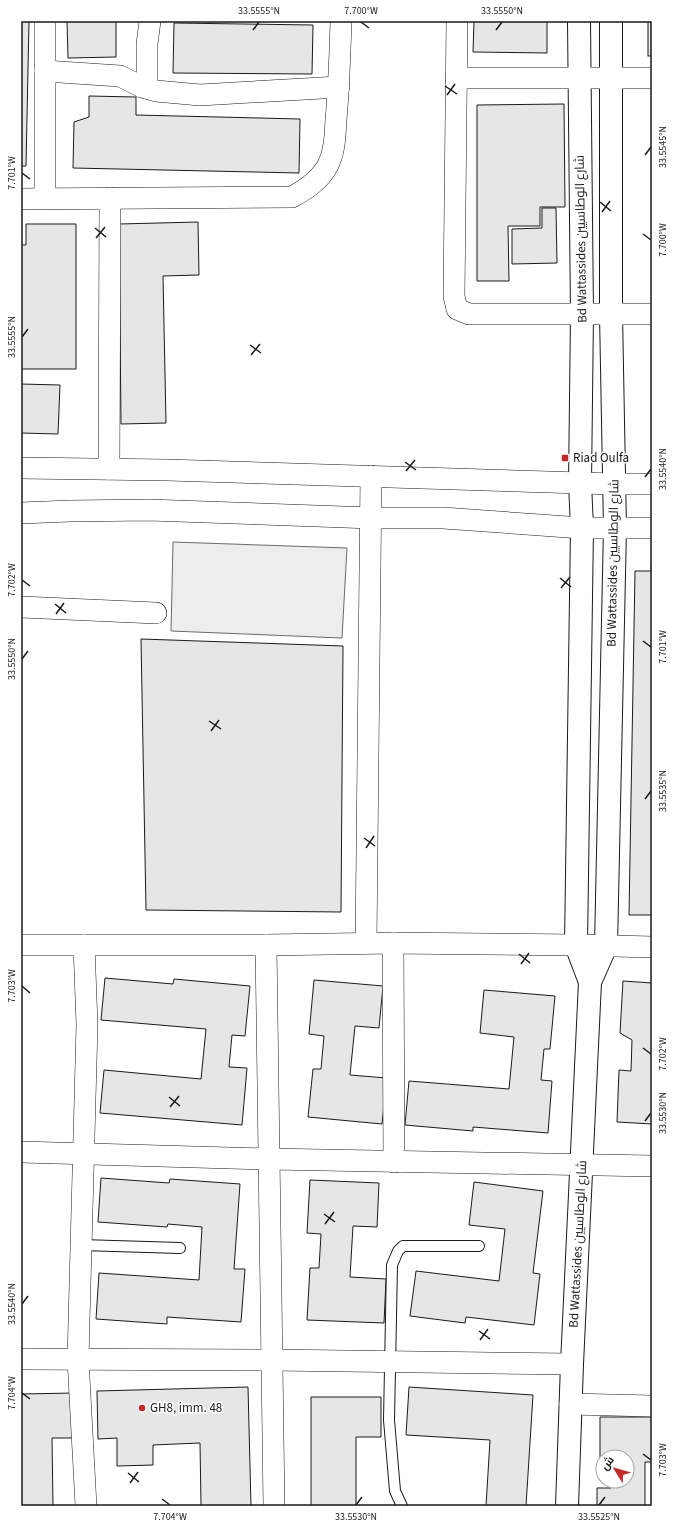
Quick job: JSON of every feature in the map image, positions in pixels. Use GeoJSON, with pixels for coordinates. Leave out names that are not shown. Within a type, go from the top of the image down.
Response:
{"type":"FeatureCollection","features":[{"type":"Feature","properties":{"kind":"street"},"geometry":{"type":"LineString","coordinates":[[44,21],[45,198]]}},
{"type":"Feature","properties":{"kind":"street"},"geometry":{"type":"LineString","coordinates":[[147,88],[147,44],[150,21]]}},
{"type":"Feature","properties":{"kind":"street"},"geometry":{"type":"LineString","coordinates":[[21,199],[292,197],[307,189],[319,178],[328,165],[334,149],[339,87],[341,21]]}},
{"type":"Feature","properties":{"kind":"street"},"geometry":{"type":"LineString","coordinates":[[457,21],[454,296],[456,309],[469,314],[652,314]]}},
{"type":"Feature","properties":{"kind":"street","name":"Bd Wattassides شارع الوطاسيين"},"geometry":{"type":"LineString","coordinates":[[579,21],[582,314],[580,483],[582,528],[576,945],[590,982]]}},
{"type":"Feature","properties":{"kind":"street","name":"Bd Wattassides شارع الوطاسيين"},"geometry":{"type":"LineString","coordinates":[[567,1506],[570,1404],[590,982],[606,946],[615,528],[611,314],[611,21]]}},
{"type":"Feature","properties":{"kind":"street"},"geometry":{"type":"LineString","coordinates":[[44,71],[120,76],[156,91],[200,95],[339,87]]}},
{"type":"Feature","properties":{"kind":"street"},"geometry":{"type":"LineString","coordinates":[[456,78],[652,78]]}},
{"type":"Feature","properties":{"kind":"street"},"geometry":{"type":"LineString","coordinates":[[109,469],[110,198]]}},
{"type":"Feature","properties":{"kind":"street"},"geometry":{"type":"LineString","coordinates":[[21,468],[109,469],[652,484]]}},
{"type":"Feature","properties":{"kind":"street"},"geometry":{"type":"LineString","coordinates":[[366,943],[372,476]]}},
{"type":"Feature","properties":{"kind":"street"},"geometry":{"type":"LineString","coordinates":[[21,513],[149,510],[372,518],[443,518],[582,528],[652,528]]}},
{"type":"Feature","properties":{"kind":"street"},"geometry":{"type":"LineString","coordinates":[[21,607],[156,613]]}},
{"type":"Feature","properties":{"kind":"street"},"geometry":{"type":"LineString","coordinates":[[21,945],[266,945],[366,943],[652,947]]}},
{"type":"Feature","properties":{"kind":"street"},"geometry":{"type":"LineString","coordinates":[[393,944],[394,1162]]}},
{"type":"Feature","properties":{"kind":"street"},"geometry":{"type":"LineString","coordinates":[[84,945],[87,1025],[78,1359],[86,1506]]}},
{"type":"Feature","properties":{"kind":"street"},"geometry":{"type":"LineString","coordinates":[[266,945],[274,1506]]}},
{"type":"Feature","properties":{"kind":"street"},"geometry":{"type":"LineString","coordinates":[[21,1152],[394,1162],[652,1166]]}},
{"type":"Feature","properties":{"kind":"street"},"geometry":{"type":"LineString","coordinates":[[21,1360],[272,1360],[572,1364]]}},
{"type":"Feature","properties":{"kind":"street"},"geometry":{"type":"LineString","coordinates":[[570,1404],[652,1406]]}},
{"type":"Feature","properties":{"kind":"lane"},"geometry":{"type":"LineString","coordinates":[[81,1245],[180,1248]]}},
{"type":"Feature","properties":{"kind":"lane"},"geometry":{"type":"LineString","coordinates":[[402,1506],[395,1490],[389,1420],[392,1265],[398,1251],[403,1246],[479,1246]]}},
{"type":"Feature","properties":{"kind":"shaded area"},"geometry":{"type":"Polygon","coordinates":[[[173,542],[347,548],[342,638],[171,631],[173,542]]]}},
{"type":"Feature","properties":{"kind":"building"},"geometry":{"type":"Polygon","coordinates":[[[21,21],[29,21],[26,166],[21,166],[21,21]]]}},
{"type":"Feature","properties":{"kind":"building"},"geometry":{"type":"Polygon","coordinates":[[[67,21],[116,21],[116,57],[68,58],[67,21]]]}},
{"type":"Feature","properties":{"kind":"building"},"geometry":{"type":"Polygon","coordinates":[[[474,21],[547,21],[547,53],[473,52],[474,21]]]}},
{"type":"Feature","properties":{"kind":"building"},"geometry":{"type":"Polygon","coordinates":[[[648,21],[652,21],[652,56],[648,56],[648,21]]]}},
{"type":"Feature","properties":{"kind":"building"},"geometry":{"type":"Polygon","coordinates":[[[174,23],[313,25],[312,74],[173,73],[174,23]]]}},
{"type":"Feature","properties":{"kind":"building"},"geometry":{"type":"Polygon","coordinates":[[[89,96],[136,97],[136,115],[300,119],[299,173],[73,168],[74,122],[89,117],[89,96]]]}},
{"type":"Feature","properties":{"kind":"building"},"geometry":{"type":"Polygon","coordinates":[[[564,104],[565,207],[540,207],[540,226],[508,226],[509,281],[477,281],[477,105],[564,104]]]}},
{"type":"Feature","properties":{"kind":"building"},"geometry":{"type":"Polygon","coordinates":[[[542,208],[556,208],[557,263],[512,264],[512,229],[542,228],[542,208]]]}},
{"type":"Feature","properties":{"kind":"building"},"geometry":{"type":"Polygon","coordinates":[[[198,222],[199,275],[163,276],[166,423],[121,424],[119,224],[198,222]]]}},
{"type":"Feature","properties":{"kind":"building"},"geometry":{"type":"Polygon","coordinates":[[[26,224],[76,224],[76,369],[21,369],[21,245],[26,245],[26,224]]]}},
{"type":"Feature","properties":{"kind":"building"},"geometry":{"type":"Polygon","coordinates":[[[21,384],[60,385],[58,434],[21,433],[21,384]]]}},
{"type":"Feature","properties":{"kind":"building"},"geometry":{"type":"Polygon","coordinates":[[[652,555],[652,915],[629,915],[635,571],[651,571],[652,555]]]}},
{"type":"Feature","properties":{"kind":"building"},"geometry":{"type":"Polygon","coordinates":[[[141,639],[343,646],[341,912],[146,910],[141,639]]]}},
{"type":"Feature","properties":{"kind":"building"},"geometry":{"type":"Polygon","coordinates":[[[105,978],[173,984],[174,979],[250,986],[245,1036],[232,1035],[229,1067],[247,1068],[242,1125],[100,1113],[104,1070],[201,1079],[206,1029],[101,1020],[105,978]]]}},
{"type":"Feature","properties":{"kind":"building"},"geometry":{"type":"Polygon","coordinates":[[[314,980],[383,986],[379,1028],[355,1026],[350,1075],[387,1078],[382,1124],[308,1117],[313,1069],[321,1069],[324,1036],[309,1034],[314,980]]]}},
{"type":"Feature","properties":{"kind":"building"},"geometry":{"type":"Polygon","coordinates":[[[623,981],[652,983],[652,1124],[617,1122],[619,1070],[631,1071],[632,1040],[620,1033],[623,981]]]}},
{"type":"Feature","properties":{"kind":"building"},"geometry":{"type":"Polygon","coordinates":[[[484,990],[555,996],[550,1049],[544,1049],[541,1080],[552,1081],[548,1133],[473,1127],[473,1131],[405,1125],[409,1081],[509,1089],[514,1037],[480,1033],[484,990]]]}},
{"type":"Feature","properties":{"kind":"building"},"geometry":{"type":"Polygon","coordinates":[[[101,1178],[169,1183],[170,1179],[240,1184],[234,1269],[245,1269],[241,1322],[167,1317],[167,1324],[96,1319],[99,1273],[199,1280],[202,1227],[168,1224],[167,1227],[98,1222],[101,1178]]]}},
{"type":"Feature","properties":{"kind":"building"},"geometry":{"type":"Polygon","coordinates":[[[310,1180],[379,1183],[377,1227],[353,1226],[350,1277],[386,1279],[384,1323],[307,1320],[310,1268],[319,1268],[321,1234],[307,1233],[310,1180]]]}},
{"type":"Feature","properties":{"kind":"building"},"geometry":{"type":"Polygon","coordinates":[[[474,1182],[543,1191],[533,1273],[540,1274],[534,1325],[466,1317],[465,1323],[410,1316],[416,1271],[499,1281],[505,1229],[469,1225],[474,1182]]]}},
{"type":"Feature","properties":{"kind":"building"},"geometry":{"type":"Polygon","coordinates":[[[248,1387],[251,1506],[201,1506],[200,1443],[153,1445],[153,1465],[117,1466],[117,1438],[98,1439],[97,1391],[248,1387]]]}},
{"type":"Feature","properties":{"kind":"building"},"geometry":{"type":"Polygon","coordinates":[[[409,1387],[533,1395],[526,1506],[486,1506],[490,1440],[406,1435],[409,1387]]]}},
{"type":"Feature","properties":{"kind":"building"},"geometry":{"type":"Polygon","coordinates":[[[74,1393],[75,1438],[52,1438],[53,1506],[21,1506],[21,1394],[74,1393]]]}},
{"type":"Feature","properties":{"kind":"building"},"geometry":{"type":"Polygon","coordinates":[[[311,1397],[381,1397],[381,1437],[356,1437],[356,1506],[311,1506],[311,1397]]]}},
{"type":"Feature","properties":{"kind":"building"},"geometry":{"type":"Polygon","coordinates":[[[600,1417],[652,1417],[652,1462],[645,1462],[645,1506],[597,1506],[597,1489],[635,1489],[635,1449],[600,1449],[600,1417]]]}},
{"type":"Feature","properties":{"kind":"place","name":"Riad Oulfa"},"geometry":{"type":"Point","coordinates":[565,458]}},
{"type":"Feature","properties":{"kind":"place","name":"GH8, imm. 48"},"geometry":{"type":"Point","coordinates":[142,1408]}}]}
